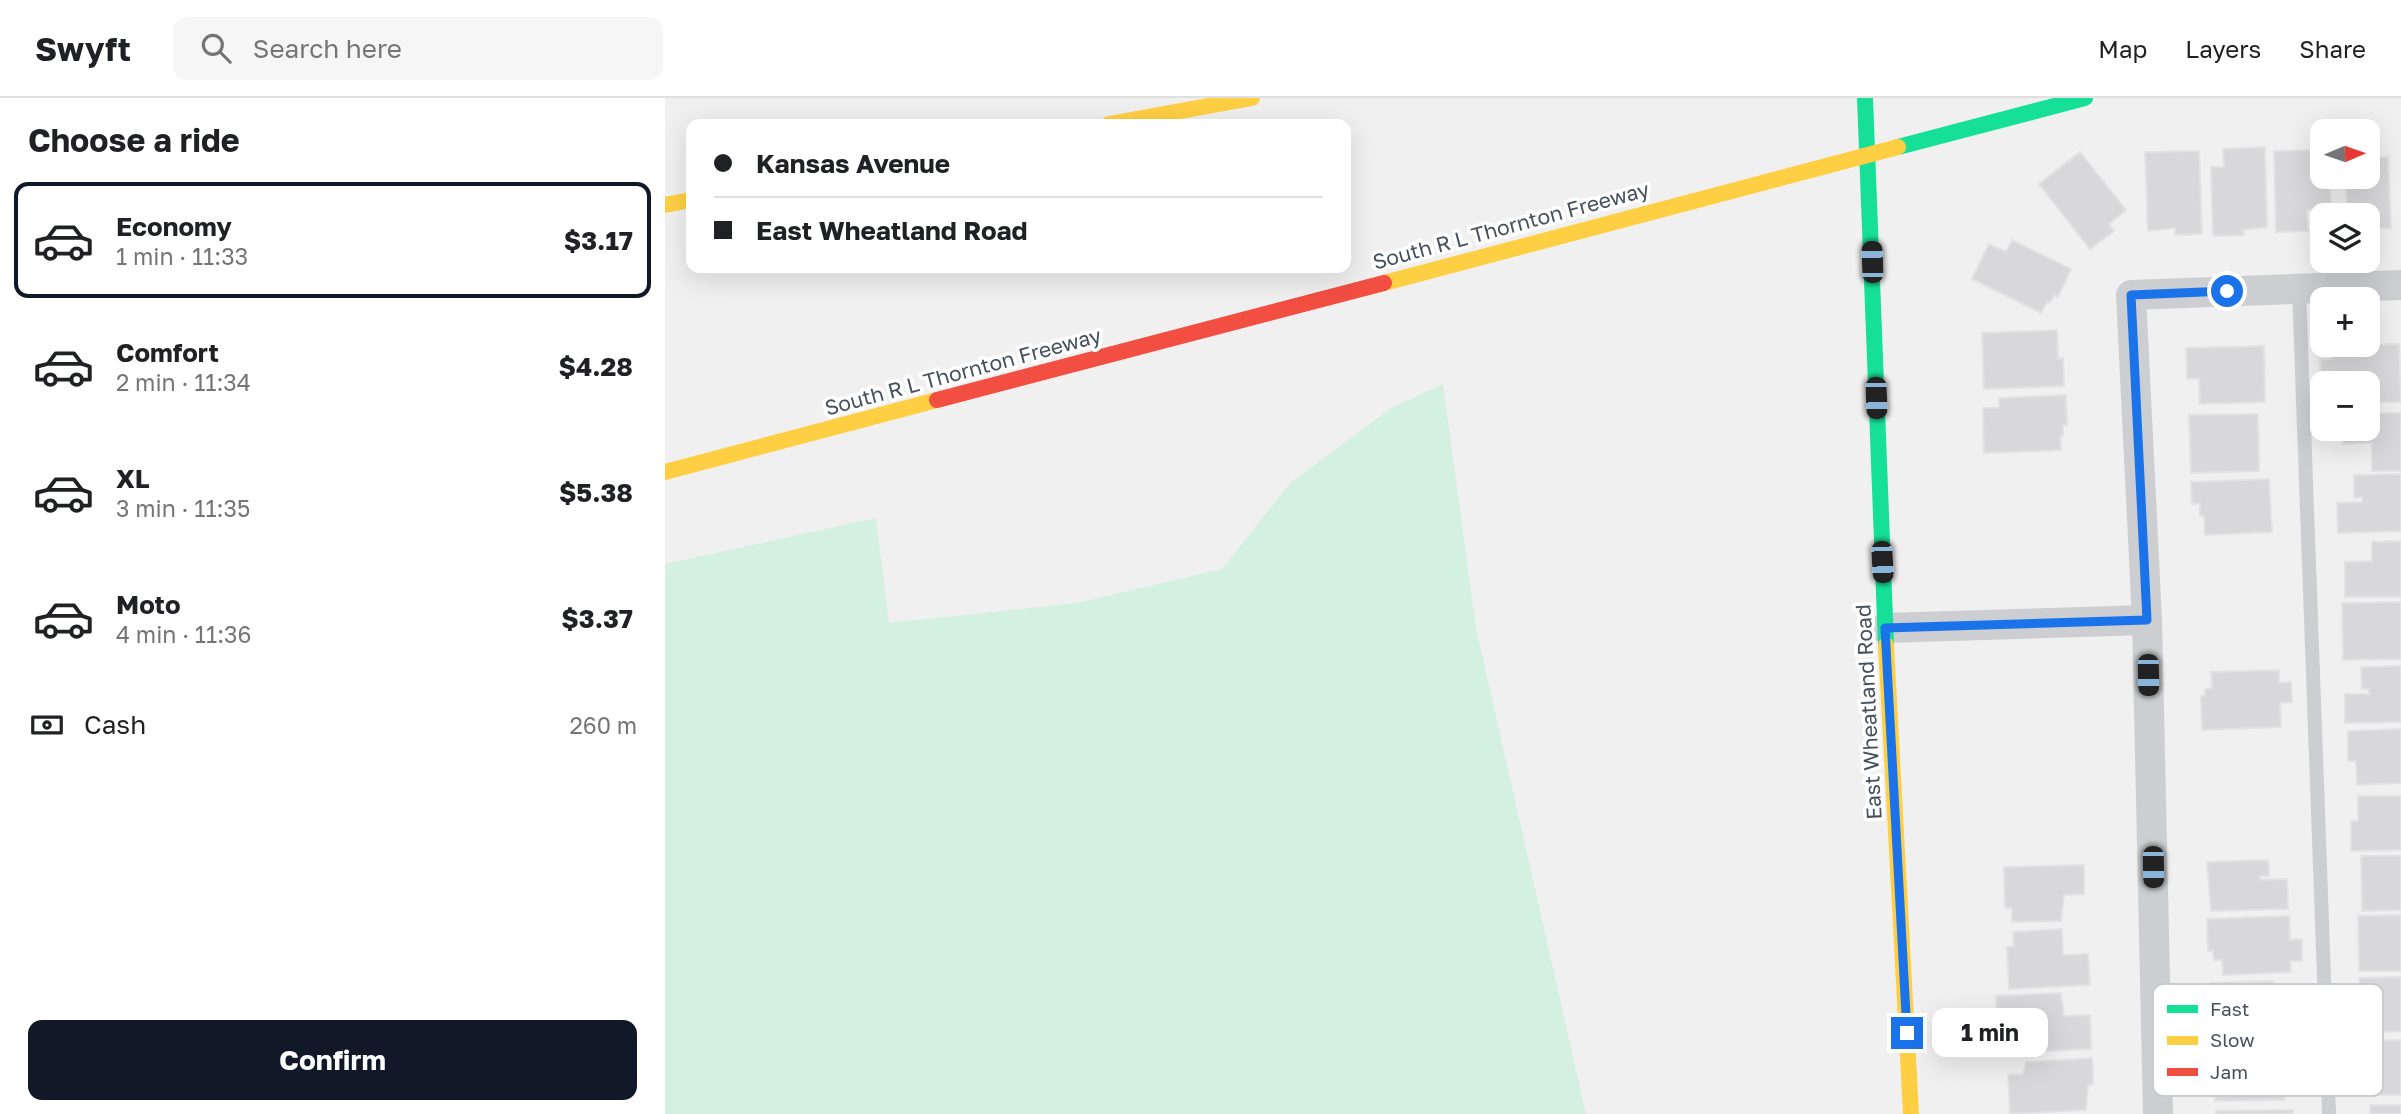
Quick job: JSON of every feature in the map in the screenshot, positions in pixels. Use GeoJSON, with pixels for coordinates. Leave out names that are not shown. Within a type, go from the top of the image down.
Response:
{"type":"FeatureCollection","features":[{"type":"Feature","properties":{"kind":"main road"},"geometry":{"type":"LineString","coordinates":[[1136,119],[1252,98]]}},
{"type":"Feature","properties":{"kind":"main road","name":"East Wheatland Road"},"geometry":{"type":"LineString","coordinates":[[1865,98],[1885,628],[1912,1114]]}},
{"type":"Feature","properties":{"kind":"main road","name":"South R L Thornton Freeway"},"geometry":{"type":"LineString","coordinates":[[665,472],[2085,98]]}},
{"type":"Feature","properties":{"kind":"main road"},"geometry":{"type":"LineString","coordinates":[[665,205],[686,201]]}},
{"type":"Feature","properties":{"kind":"street"},"geometry":{"type":"LineString","coordinates":[[2155,984],[2147,620],[2131,295],[2401,285]]}},
{"type":"Feature","properties":{"kind":"street"},"geometry":{"type":"LineString","coordinates":[[1885,628],[2147,620]]}},
{"type":"Feature","properties":{"kind":"street"},"geometry":{"type":"LineString","coordinates":[[2158,1096],[2158,1114]]}},
{"type":"Feature","properties":{"kind":"lane"},"geometry":{"type":"LineString","coordinates":[[2299,289],[2324,984]]}},
{"type":"Feature","properties":{"kind":"lane"},"geometry":{"type":"LineString","coordinates":[[2328,1096],[2329,1114]]}},
{"type":"Feature","properties":{"kind":"green space"},"geometry":{"type":"Polygon","coordinates":[[[1443,384],[1476,628],[1586,1114],[665,1114],[665,564],[876,518],[889,623],[1077,603],[1222,569],[1291,482],[1393,407],[1443,384]]]}},
{"type":"Feature","properties":{"kind":"building"},"geometry":{"type":"Polygon","coordinates":[[[2265,147],[2267,227],[2243,230],[2244,235],[2213,236],[2211,167],[2224,167],[2223,149],[2265,147]]]}},
{"type":"Feature","properties":{"kind":"building"},"geometry":{"type":"Polygon","coordinates":[[[2310,150],[2310,189],[2330,189],[2331,203],[2310,203],[2310,210],[2307,210],[2308,231],[2276,232],[2274,151],[2310,150]]]}},
{"type":"Feature","properties":{"kind":"building"},"geometry":{"type":"Polygon","coordinates":[[[2199,151],[2202,234],[2175,235],[2175,228],[2148,231],[2145,152],[2199,151]]]}},
{"type":"Feature","properties":{"kind":"building"},"geometry":{"type":"Polygon","coordinates":[[[2080,152],[2126,210],[2109,224],[2114,231],[2090,249],[2039,184],[2080,152]]]}},
{"type":"Feature","properties":{"kind":"building"},"geometry":{"type":"Polygon","coordinates":[[[2380,157],[2388,157],[2391,228],[2380,228],[2380,203],[2347,203],[2346,189],[2380,189],[2380,157]]]}},
{"type":"Feature","properties":{"kind":"building"},"geometry":{"type":"Polygon","coordinates":[[[2012,240],[2071,269],[2058,297],[2054,295],[2041,313],[1972,279],[1989,244],[2006,252],[2012,240]]]}},
{"type":"Feature","properties":{"kind":"building"},"geometry":{"type":"Polygon","coordinates":[[[2057,330],[2058,359],[2063,358],[2064,386],[1984,389],[1982,333],[2057,330]]]}},
{"type":"Feature","properties":{"kind":"building"},"geometry":{"type":"Polygon","coordinates":[[[2380,344],[2399,344],[2401,402],[2380,402],[2380,371],[2321,371],[2320,359],[2380,357],[2380,344]]]}},
{"type":"Feature","properties":{"kind":"building"},"geometry":{"type":"Polygon","coordinates":[[[2264,346],[2265,402],[2200,404],[2199,378],[2187,379],[2186,348],[2264,346]]]}},
{"type":"Feature","properties":{"kind":"building"},"geometry":{"type":"Polygon","coordinates":[[[2066,395],[2067,425],[2063,425],[2063,436],[2060,436],[2061,450],[1984,453],[1983,408],[1999,408],[1999,398],[2066,395]]]}},
{"type":"Feature","properties":{"kind":"building"},"geometry":{"type":"Polygon","coordinates":[[[2380,413],[2401,413],[2401,471],[2372,471],[2372,443],[2343,444],[2343,441],[2380,441],[2380,413]]]}},
{"type":"Feature","properties":{"kind":"building"},"geometry":{"type":"Polygon","coordinates":[[[2258,414],[2259,471],[2191,473],[2189,415],[2258,414]]]}},
{"type":"Feature","properties":{"kind":"building"},"geometry":{"type":"Polygon","coordinates":[[[2401,474],[2401,531],[2338,533],[2337,503],[2362,502],[2362,497],[2354,498],[2354,475],[2401,474]]]}},
{"type":"Feature","properties":{"kind":"building"},"geometry":{"type":"Polygon","coordinates":[[[2269,479],[2272,532],[2205,535],[2200,503],[2192,504],[2191,482],[2269,479]]]}},
{"type":"Feature","properties":{"kind":"building"},"geometry":{"type":"Polygon","coordinates":[[[2401,541],[2401,597],[2345,597],[2345,562],[2372,561],[2372,542],[2401,541]]]}},
{"type":"Feature","properties":{"kind":"building"},"geometry":{"type":"Polygon","coordinates":[[[2401,602],[2401,659],[2343,660],[2342,603],[2401,602]]]}},
{"type":"Feature","properties":{"kind":"building"},"geometry":{"type":"Polygon","coordinates":[[[2401,666],[2401,722],[2345,723],[2345,694],[2369,694],[2369,689],[2362,689],[2361,667],[2401,666]]]}},
{"type":"Feature","properties":{"kind":"building"},"geometry":{"type":"Polygon","coordinates":[[[2279,670],[2279,683],[2291,682],[2292,702],[2280,703],[2281,727],[2202,730],[2201,696],[2205,696],[2205,689],[2212,688],[2211,672],[2279,670]]]}},
{"type":"Feature","properties":{"kind":"building"},"geometry":{"type":"Polygon","coordinates":[[[2401,729],[2401,783],[2357,785],[2356,761],[2348,761],[2348,731],[2401,729]]]}},
{"type":"Feature","properties":{"kind":"building"},"geometry":{"type":"Polygon","coordinates":[[[2358,796],[2401,796],[2401,850],[2351,851],[2351,821],[2358,821],[2358,796]]]}},
{"type":"Feature","properties":{"kind":"building"},"geometry":{"type":"Polygon","coordinates":[[[2361,856],[2401,856],[2401,910],[2362,911],[2361,856]]]}},
{"type":"Feature","properties":{"kind":"building"},"geometry":{"type":"Polygon","coordinates":[[[2268,860],[2269,876],[2260,876],[2260,880],[2287,879],[2288,909],[2211,911],[2207,862],[2268,860]]]}},
{"type":"Feature","properties":{"kind":"building"},"geometry":{"type":"Polygon","coordinates":[[[2084,865],[2084,894],[2064,895],[2061,921],[2012,922],[2012,908],[2005,908],[2004,867],[2084,865]]]}},
{"type":"Feature","properties":{"kind":"building"},"geometry":{"type":"Polygon","coordinates":[[[2401,915],[2401,971],[2359,971],[2358,916],[2401,915]]]}},
{"type":"Feature","properties":{"kind":"building"},"geometry":{"type":"Polygon","coordinates":[[[2289,916],[2290,940],[2302,939],[2302,961],[2290,961],[2291,972],[2223,975],[2222,960],[2214,960],[2213,951],[2208,951],[2207,919],[2289,916]]]}},
{"type":"Feature","properties":{"kind":"building"},"geometry":{"type":"Polygon","coordinates":[[[2062,929],[2063,955],[2088,954],[2090,985],[2009,989],[2007,947],[2014,946],[2013,932],[2062,929]]]}},
{"type":"Feature","properties":{"kind":"building"},"geometry":{"type":"Polygon","coordinates":[[[2401,977],[2401,1031],[2383,1032],[2383,984],[2359,984],[2359,978],[2401,977]]]}},
{"type":"Feature","properties":{"kind":"building"},"geometry":{"type":"Polygon","coordinates":[[[2273,981],[2273,984],[2211,984],[2273,981]]]}},
{"type":"Feature","properties":{"kind":"building"},"geometry":{"type":"Polygon","coordinates":[[[2061,993],[2064,1016],[2090,1015],[2091,1049],[1998,1053],[1996,996],[2061,993]]]}},
{"type":"Feature","properties":{"kind":"building"},"geometry":{"type":"Polygon","coordinates":[[[2401,1040],[2401,1095],[2383,1095],[2383,1041],[2401,1040]]]}},
{"type":"Feature","properties":{"kind":"building"},"geometry":{"type":"Polygon","coordinates":[[[2092,1058],[2093,1084],[2088,1085],[2086,1110],[2010,1114],[2008,1075],[2023,1074],[2026,1062],[2092,1058]]]}},
{"type":"Feature","properties":{"kind":"building"},"geometry":{"type":"Polygon","coordinates":[[[2215,1096],[2285,1096],[2285,1100],[2215,1101],[2215,1096]]]}},
{"type":"Feature","properties":{"kind":"building"},"geometry":{"type":"Polygon","coordinates":[[[2370,1105],[2401,1105],[2401,1114],[2370,1114],[2370,1105]]]}},
{"type":"Feature","properties":{"kind":"building"},"geometry":{"type":"Polygon","coordinates":[[[2293,1110],[2293,1114],[2216,1114],[2216,1111],[2293,1110]]]}},
{"type":"Feature","properties":{"kind":"traffic: fast"},"geometry":{"type":"LineString","coordinates":[[1865,98],[1886,645]]}},
{"type":"Feature","properties":{"kind":"traffic: fast"},"geometry":{"type":"LineString","coordinates":[[1898,147],[2085,98]]}},
{"type":"Feature","properties":{"kind":"traffic: slow"},"geometry":{"type":"LineString","coordinates":[[1136,119],[1252,98]]}},
{"type":"Feature","properties":{"kind":"traffic: slow"},"geometry":{"type":"LineString","coordinates":[[1384,283],[1898,147]]}},
{"type":"Feature","properties":{"kind":"traffic: slow"},"geometry":{"type":"LineString","coordinates":[[665,205],[686,201]]}},
{"type":"Feature","properties":{"kind":"traffic: slow"},"geometry":{"type":"LineString","coordinates":[[665,472],[937,400]]}},
{"type":"Feature","properties":{"kind":"traffic: slow"},"geometry":{"type":"LineString","coordinates":[[1886,645],[1911,1114]]}},
{"type":"Feature","properties":{"kind":"traffic: jam"},"geometry":{"type":"LineString","coordinates":[[937,400],[1384,283]]}},
{"type":"Feature","properties":{"kind":"route"},"geometry":{"type":"LineString","coordinates":[[1907,1033],[1885,628],[2147,620],[2131,295],[2227,291]]}}]}
